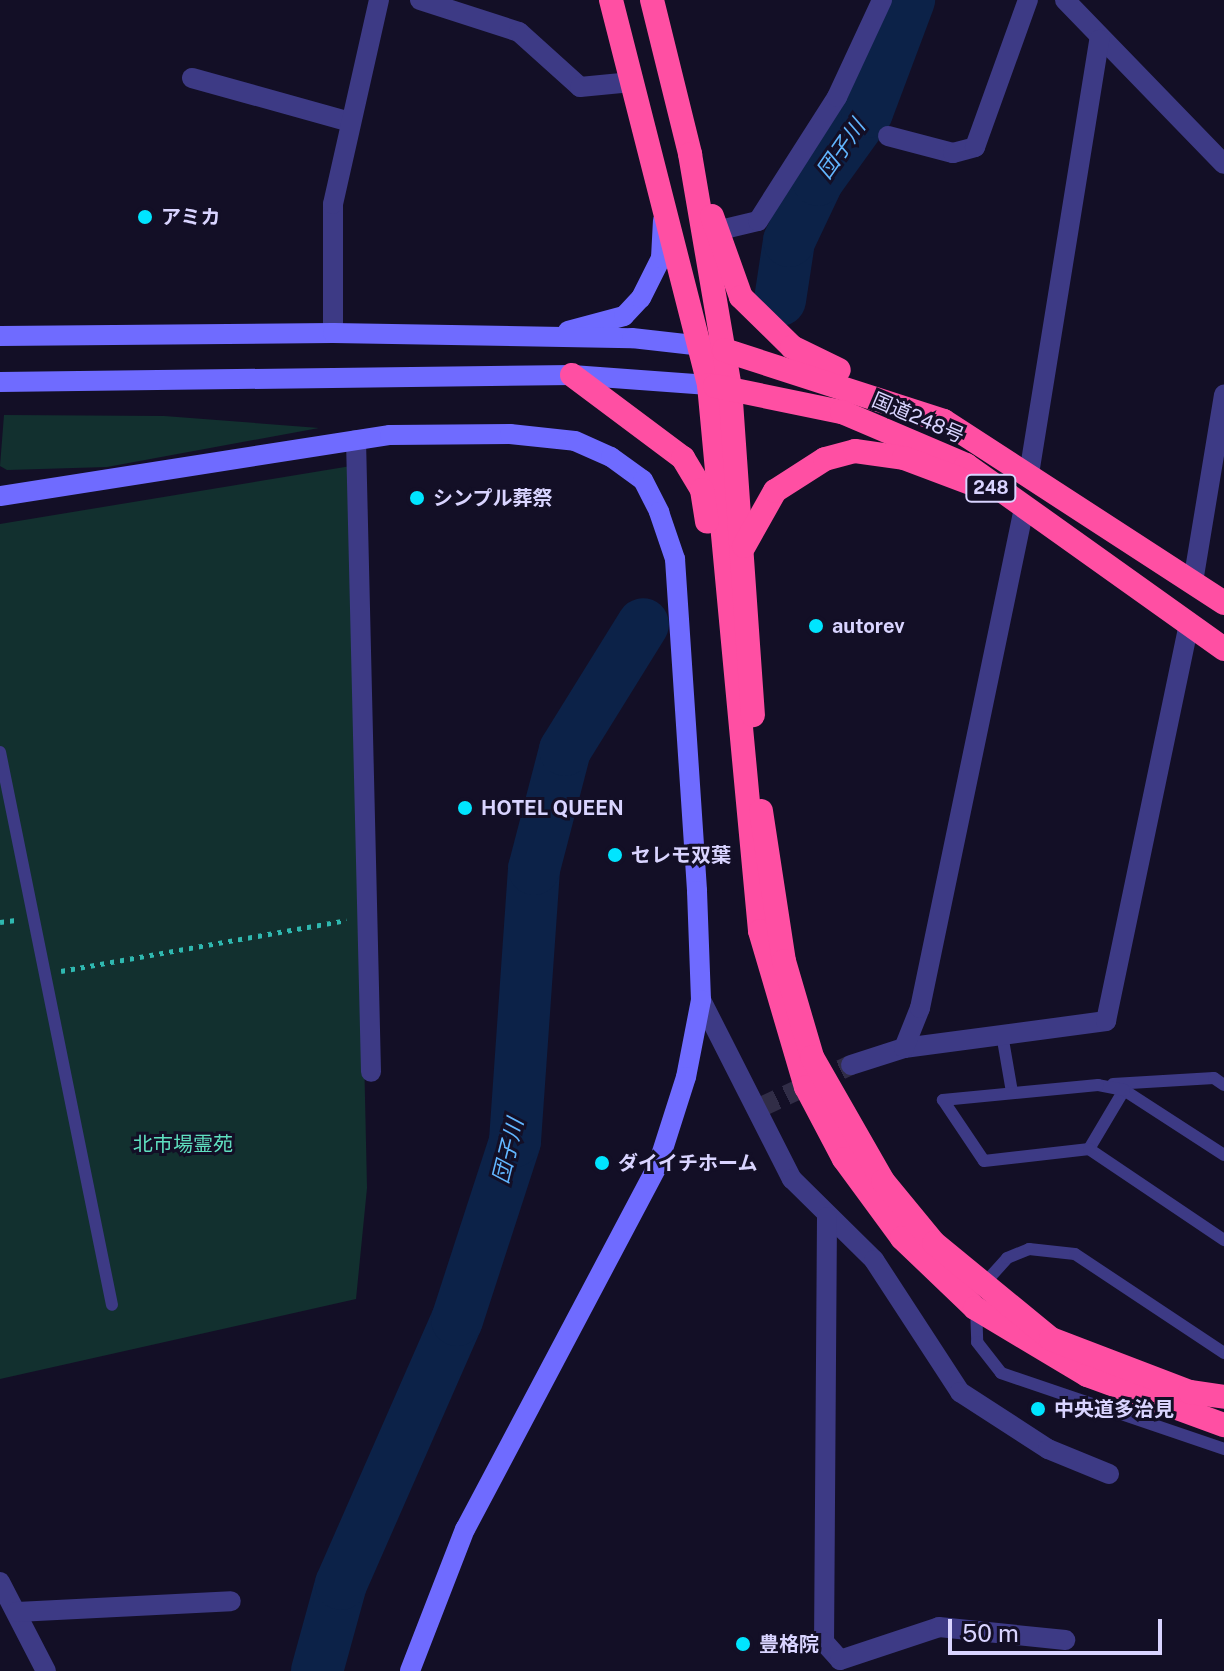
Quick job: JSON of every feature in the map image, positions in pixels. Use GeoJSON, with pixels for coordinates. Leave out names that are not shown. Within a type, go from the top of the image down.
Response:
{"type":"FeatureCollection","features":[{"type":"Feature","properties":{"kind":"highway"},"geometry":{"type":"LineString","coordinates":[[611,0],[700,344],[719,386],[760,931],[782,1020],[844,1159],[902,1238],[1087,1375],[1224,1425]]}},
{"type":"Feature","properties":{"kind":"highway","name":"248"},"geometry":{"type":"LineString","coordinates":[[652,0],[690,154],[724,350],[719,386]]}},
{"type":"Feature","properties":{"kind":"highway","name":"248"},"geometry":{"type":"LineString","coordinates":[[690,154],[702,172],[716,231],[741,297],[772,331],[827,365],[893,389],[908,404]]}},
{"type":"Feature","properties":{"kind":"highway","name":"国道248号"},"geometry":{"type":"LineString","coordinates":[[724,350],[908,404],[1029,474],[1224,603]]}},
{"type":"Feature","properties":{"kind":"highway"},"geometry":{"type":"LineString","coordinates":[[572,375],[683,458],[702,490],[711,544],[732,558]]}},
{"type":"Feature","properties":{"kind":"highway","name":"国道248号"},"geometry":{"type":"LineString","coordinates":[[719,386],[842,412],[966,465],[998,494],[1024,508],[1224,649]]}},
{"type":"Feature","properties":{"kind":"highway"},"geometry":{"type":"LineString","coordinates":[[732,558],[775,491],[825,459],[855,451],[904,458],[998,494]]}},
{"type":"Feature","properties":{"kind":"highway"},"geometry":{"type":"LineString","coordinates":[[979,1297],[1051,1339],[1190,1392],[1224,1397]]}},
{"type":"Feature","properties":{"kind":"street"},"geometry":{"type":"LineString","coordinates":[[333,333],[333,204],[347,121],[379,0]]}},
{"type":"Feature","properties":{"kind":"street"},"geometry":{"type":"LineString","coordinates":[[420,0],[519,32],[580,87],[632,82]]}},
{"type":"Feature","properties":{"kind":"street"},"geometry":{"type":"LineString","coordinates":[[716,231],[758,221],[837,97],[882,0]]}},
{"type":"Feature","properties":{"kind":"street"},"geometry":{"type":"LineString","coordinates":[[888,136],[953,153],[975,147],[1028,0]]}},
{"type":"Feature","properties":{"kind":"street"},"geometry":{"type":"LineString","coordinates":[[1065,0],[1099,40],[1224,164]]}},
{"type":"Feature","properties":{"kind":"street"},"geometry":{"type":"LineString","coordinates":[[1029,474],[1099,40]]}},
{"type":"Feature","properties":{"kind":"street"},"geometry":{"type":"LineString","coordinates":[[192,78],[347,121]]}},
{"type":"Feature","properties":{"kind":"street"},"geometry":{"type":"LineString","coordinates":[[549,337],[624,316],[641,298],[661,258],[664,201]]}},
{"type":"Feature","properties":{"kind":"street"},"geometry":{"type":"LineString","coordinates":[[0,336],[333,333],[549,337],[700,344],[724,350]]}},
{"type":"Feature","properties":{"kind":"street"},"geometry":{"type":"LineString","coordinates":[[0,382],[572,375],[719,386]]}},
{"type":"Feature","properties":{"kind":"street"},"geometry":{"type":"LineString","coordinates":[[1193,582],[1224,395]]}},
{"type":"Feature","properties":{"kind":"street"},"geometry":{"type":"LineString","coordinates":[[0,496],[356,440],[429,432],[575,441],[643,480],[675,559],[701,1000],[658,1165],[465,1529],[410,1671]]}},
{"type":"Feature","properties":{"kind":"street"},"geometry":{"type":"LineString","coordinates":[[356,440],[371,1072]]}},
{"type":"Feature","properties":{"kind":"street"},"geometry":{"type":"LineString","coordinates":[[904,1048],[920,1008],[1024,508]]}},
{"type":"Feature","properties":{"kind":"street"},"geometry":{"type":"LineString","coordinates":[[851,1065],[904,1048],[1003,1040],[1106,1021],[1189,625]]}},
{"type":"Feature","properties":{"kind":"street"},"geometry":{"type":"LineString","coordinates":[[701,1000],[792,1179],[827,1217],[874,1260],[960,1392],[1048,1449],[1109,1474]]}},
{"type":"Feature","properties":{"kind":"street"},"geometry":{"type":"LineString","coordinates":[[827,1217],[824,1642],[840,1660],[939,1627],[1065,1640]]}},
{"type":"Feature","properties":{"kind":"street"},"geometry":{"type":"LineString","coordinates":[[0,1582],[46,1671]]}},
{"type":"Feature","properties":{"kind":"street"},"geometry":{"type":"LineString","coordinates":[[17,1612],[231,1601]]}},
{"type":"Feature","properties":{"kind":"lane"},"geometry":{"type":"LineString","coordinates":[[0,752],[112,1305]]}},
{"type":"Feature","properties":{"kind":"lane"},"geometry":{"type":"LineString","coordinates":[[1003,1040],[1012,1092]]}},
{"type":"Feature","properties":{"kind":"lane"},"geometry":{"type":"LineString","coordinates":[[1224,1085],[1214,1078],[1098,1085],[943,1100],[984,1161],[1089,1149],[1224,1240]]}},
{"type":"Feature","properties":{"kind":"lane"},"geometry":{"type":"LineString","coordinates":[[1098,1085],[1124,1090],[1224,1155]]}},
{"type":"Feature","properties":{"kind":"lane"},"geometry":{"type":"LineString","coordinates":[[1089,1149],[1124,1090]]}},
{"type":"Feature","properties":{"kind":"lane"},"geometry":{"type":"LineString","coordinates":[[1224,1353],[1075,1254],[1029,1249],[1007,1258],[979,1297],[977,1342],[1001,1373],[1224,1449]]}},
{"type":"Feature","properties":{"kind":"path"},"geometry":{"type":"LineString","coordinates":[[44,974],[351,919]]}},
{"type":"Feature","properties":{"kind":"green space"},"geometry":{"type":"Polygon","coordinates":[[[4,415],[164,416],[319,428],[107,467],[7,470],[0,466],[4,415]]]}},
{"type":"Feature","properties":{"kind":"green space","name":"北市場霊苑"},"geometry":{"type":"Polygon","coordinates":[[[351,466],[367,1188],[356,1299],[0,1379],[0,524],[351,466]]]}},
{"type":"Feature","properties":{"kind":"waterway","name":"団子川"},"geometry":{"type":"LineString","coordinates":[[780,300],[789,241],[818,180],[867,112],[909,0]]}},
{"type":"Feature","properties":{"kind":"waterway","name":"団子川"},"geometry":{"type":"LineString","coordinates":[[317,1671],[341,1584],[457,1320],[515,1141],[534,869],[565,750],[643,624]]}},
{"type":"Feature","properties":{"kind":"tunnel"},"geometry":{"type":"LineString","coordinates":[[759,1108],[851,1065]]}},
{"type":"Feature","properties":{"kind":"place","name":"アミカ"},"geometry":{"type":"Point","coordinates":[145,217]}},
{"type":"Feature","properties":{"kind":"place","name":"シンプル葬祭"},"geometry":{"type":"Point","coordinates":[417,498]}},
{"type":"Feature","properties":{"kind":"place","name":"autorev"},"geometry":{"type":"Point","coordinates":[816,626]}},
{"type":"Feature","properties":{"kind":"place","name":"HOTEL QUEEN"},"geometry":{"type":"Point","coordinates":[465,808]}},
{"type":"Feature","properties":{"kind":"place","name":"セレモ双葉"},"geometry":{"type":"Point","coordinates":[615,855]}},
{"type":"Feature","properties":{"kind":"place","name":"ダイイチホーム"},"geometry":{"type":"Point","coordinates":[602,1163]}},
{"type":"Feature","properties":{"kind":"place","name":"中央道多治見"},"geometry":{"type":"Point","coordinates":[1038,1409]}},
{"type":"Feature","properties":{"kind":"place","name":"豊格院"},"geometry":{"type":"Point","coordinates":[743,1644]}}]}
